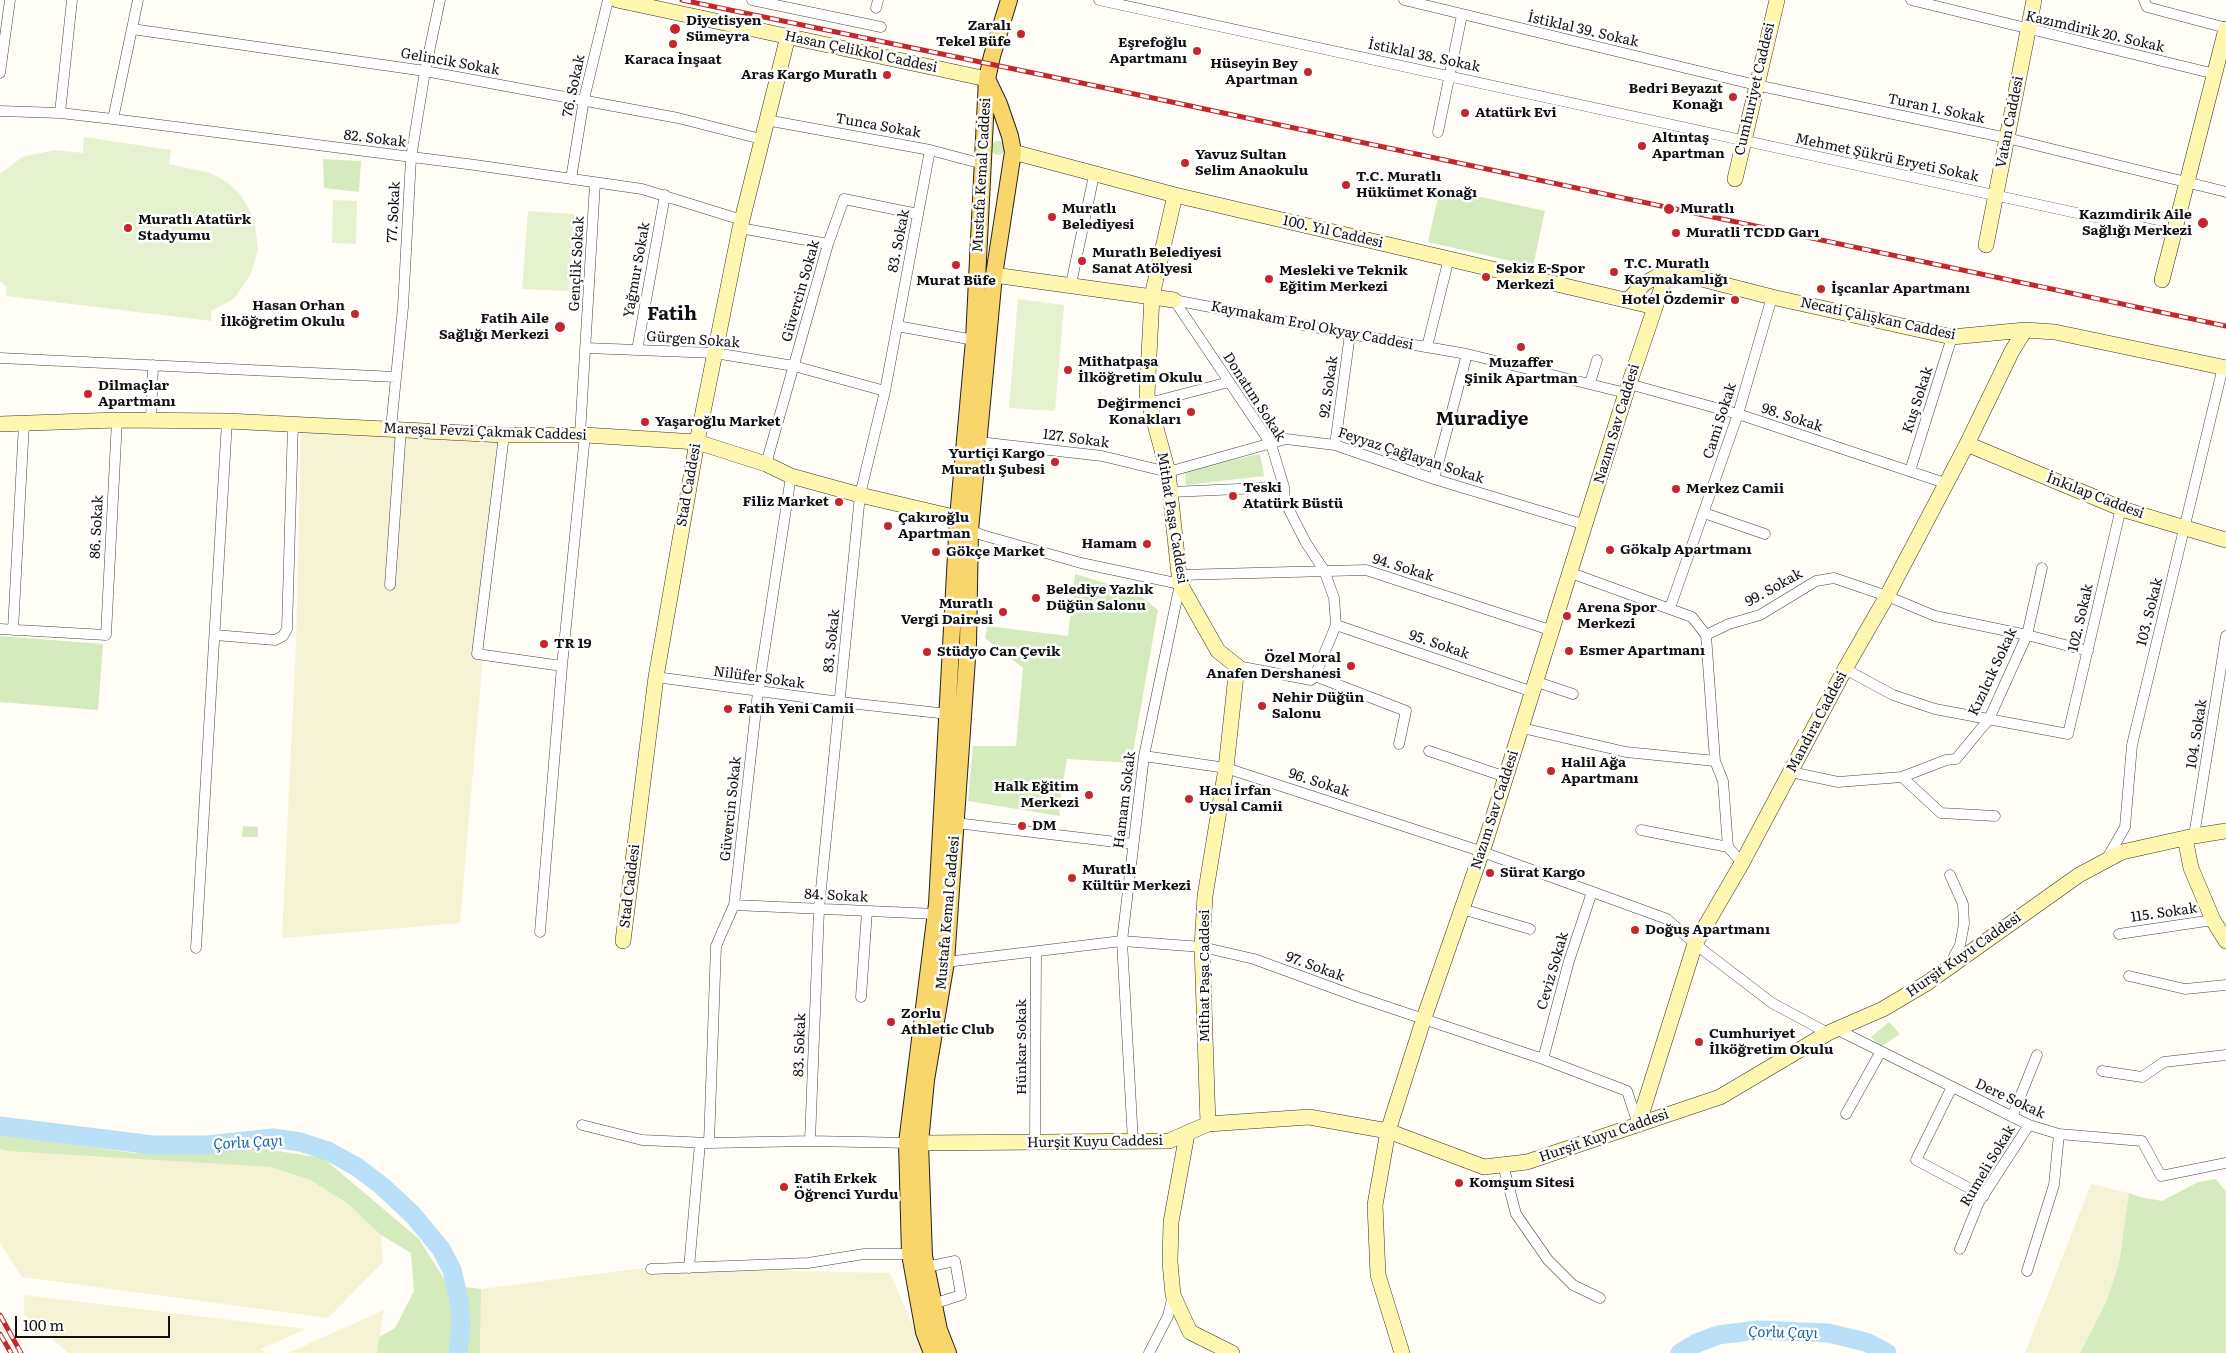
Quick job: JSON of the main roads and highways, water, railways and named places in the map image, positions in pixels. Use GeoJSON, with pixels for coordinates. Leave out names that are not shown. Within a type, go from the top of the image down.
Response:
{"type":"FeatureCollection","features":[{"type":"Feature","properties":{"kind":"main road"},"geometry":{"type":"LineString","coordinates":[[987,79],[1009,0]]}},
{"type":"Feature","properties":{"kind":"main road","name":"Mustafa Kemal Caddesi"},"geometry":{"type":"LineString","coordinates":[[948,1353],[939,1330],[926,1267],[914,1143],[946,962],[956,823],[954,738],[948,714],[960,643],[958,518],[974,340],[987,79]]}},
{"type":"Feature","properties":{"kind":"main road","name":"Mustafa Kemal Caddesi"},"geometry":{"type":"LineString","coordinates":[[932,1353],[924,1332],[910,1254],[914,1143],[954,738],[960,643],[994,275],[1011,158],[1010,136],[999,104],[987,79]]}},
{"type":"Feature","properties":{"kind":"main road"},"geometry":{"type":"LineString","coordinates":[[985,133],[997,132],[1010,136]]}},
{"type":"Feature","properties":{"kind":"main road"},"geometry":{"type":"LineString","coordinates":[[983,164],[996,166],[1011,158]]}},
{"type":"Feature","properties":{"kind":"main road"},"geometry":{"type":"LineString","coordinates":[[958,518],[970,530]]}},
{"type":"Feature","properties":{"kind":"waterway","name":"Çorlu Çayı"},"geometry":{"type":"LineString","coordinates":[[0,1126],[153,1145],[206,1145],[273,1138],[300,1142],[328,1151],[357,1167],[382,1186],[413,1215],[441,1249],[452,1270],[459,1300],[461,1324],[458,1353]]}},
{"type":"Feature","properties":{"kind":"waterway","name":"Çorlu Çayı"},"geometry":{"type":"LineString","coordinates":[[1680,1353],[1697,1343],[1718,1335],[1758,1330],[1828,1333],[1866,1342],[1887,1353]]}},
{"type":"Feature","properties":{"kind":"railway"},"geometry":{"type":"LineString","coordinates":[[682,0],[2226,326]]}},
{"type":"Feature","properties":{"kind":"railway"},"geometry":{"type":"LineString","coordinates":[[0,1315],[21,1353]]}},
{"type":"Feature","properties":{"kind":"railway"},"geometry":{"type":"LineString","coordinates":[[0,1334],[11,1353]]}},
{"type":"Feature","properties":{"kind":"place","name":"Diyetisyen Sümeyra"},"geometry":{"type":"Point","coordinates":[675,29]}},
{"type":"Feature","properties":{"kind":"place","name":"Zaralı Tekel Büfe"},"geometry":{"type":"Point","coordinates":[1021,34]}},
{"type":"Feature","properties":{"kind":"place","name":"Karaca İnşaat"},"geometry":{"type":"Point","coordinates":[673,44]}},
{"type":"Feature","properties":{"kind":"place","name":"Eşrefoğlu Apartmanı"},"geometry":{"type":"Point","coordinates":[1197,51]}},
{"type":"Feature","properties":{"kind":"place","name":"Hüseyin Bey Apartman"},"geometry":{"type":"Point","coordinates":[1308,72]}},
{"type":"Feature","properties":{"kind":"place","name":"Aras Kargo Muratlı"},"geometry":{"type":"Point","coordinates":[887,75]}},
{"type":"Feature","properties":{"kind":"place","name":"Bedri Beyazıt Konağı"},"geometry":{"type":"Point","coordinates":[1733,97]}},
{"type":"Feature","properties":{"kind":"place","name":"Atatürk Evi"},"geometry":{"type":"Point","coordinates":[1465,113]}},
{"type":"Feature","properties":{"kind":"place","name":"Altıntaş Apartman"},"geometry":{"type":"Point","coordinates":[1642,146]}},
{"type":"Feature","properties":{"kind":"place","name":"Yavuz Sultan Selim Anaokulu"},"geometry":{"type":"Point","coordinates":[1185,163]}},
{"type":"Feature","properties":{"kind":"place","name":"T.C. Muratlı Hükümet Konağı"},"geometry":{"type":"Point","coordinates":[1346,185]}},
{"type":"Feature","properties":{"kind":"place","name":"Muratlı"},"geometry":{"type":"Point","coordinates":[1669,209]}},
{"type":"Feature","properties":{"kind":"place","name":"Muratlı Belediyesi"},"geometry":{"type":"Point","coordinates":[1052,217]}},
{"type":"Feature","properties":{"kind":"place","name":"Kazımdirik Aile Sağlığı Merkezi"},"geometry":{"type":"Point","coordinates":[2203,223]}},
{"type":"Feature","properties":{"kind":"place","name":"Muratlı Atatürk Stadyumu"},"geometry":{"type":"Point","coordinates":[128,228]}},
{"type":"Feature","properties":{"kind":"place","name":"Muratli TCDD Garı"},"geometry":{"type":"Point","coordinates":[1676,233]}},
{"type":"Feature","properties":{"kind":"place","name":"Muratlı Belediyesi Sanat Atölyesi"},"geometry":{"type":"Point","coordinates":[1082,261]}},
{"type":"Feature","properties":{"kind":"place","name":"Murat Büfe"},"geometry":{"type":"Point","coordinates":[956,265]}},
{"type":"Feature","properties":{"kind":"place","name":"T.C. Muratlı Kaymakamlığı"},"geometry":{"type":"Point","coordinates":[1614,272]}},
{"type":"Feature","properties":{"kind":"place","name":"Sekiz E-Spor Merkezi"},"geometry":{"type":"Point","coordinates":[1486,277]}},
{"type":"Feature","properties":{"kind":"place","name":"Mesleki ve Teknik Eğitim Merkezi"},"geometry":{"type":"Point","coordinates":[1269,279]}},
{"type":"Feature","properties":{"kind":"place","name":"İşcanlar Apartmanı"},"geometry":{"type":"Point","coordinates":[1821,289]}},
{"type":"Feature","properties":{"kind":"place","name":"Hotel Özdemir"},"geometry":{"type":"Point","coordinates":[1735,300]}},
{"type":"Feature","properties":{"kind":"place","name":"Hasan Orhan İlköğretim Okulu"},"geometry":{"type":"Point","coordinates":[355,314]}},
{"type":"Feature","properties":{"kind":"place","name":"Fatih Aile Sağlığı Merkezi"},"geometry":{"type":"Point","coordinates":[560,327]}},
{"type":"Feature","properties":{"kind":"place","name":"Muzaffer Şinik Apartman"},"geometry":{"type":"Point","coordinates":[1521,347]}},
{"type":"Feature","properties":{"kind":"place","name":"Mithatpaşa İlköğretim Okulu"},"geometry":{"type":"Point","coordinates":[1068,370]}},
{"type":"Feature","properties":{"kind":"place","name":"Dilmaçlar Apartmanı"},"geometry":{"type":"Point","coordinates":[88,394]}},
{"type":"Feature","properties":{"kind":"place","name":"Değirmenci Konakları"},"geometry":{"type":"Point","coordinates":[1191,412]}},
{"type":"Feature","properties":{"kind":"place","name":"Yaşaroğlu Market"},"geometry":{"type":"Point","coordinates":[645,422]}},
{"type":"Feature","properties":{"kind":"place","name":"Yurtiçi Kargo Muratlı Şubesi"},"geometry":{"type":"Point","coordinates":[1055,462]}},
{"type":"Feature","properties":{"kind":"place","name":"Merkez Camii"},"geometry":{"type":"Point","coordinates":[1676,489]}},
{"type":"Feature","properties":{"kind":"place","name":"Teski Atatürk Büstü"},"geometry":{"type":"Point","coordinates":[1233,496]}},
{"type":"Feature","properties":{"kind":"place","name":"Filiz Market"},"geometry":{"type":"Point","coordinates":[839,502]}},
{"type":"Feature","properties":{"kind":"place","name":"Çakıroğlu Apartman"},"geometry":{"type":"Point","coordinates":[888,526]}},
{"type":"Feature","properties":{"kind":"place","name":"Hamam"},"geometry":{"type":"Point","coordinates":[1147,544]}},
{"type":"Feature","properties":{"kind":"place","name":"Gökalp Apartmanı"},"geometry":{"type":"Point","coordinates":[1610,550]}},
{"type":"Feature","properties":{"kind":"place","name":"Gökçe Market"},"geometry":{"type":"Point","coordinates":[936,552]}},
{"type":"Feature","properties":{"kind":"place","name":"Belediye Yazlık Düğün Salonu"},"geometry":{"type":"Point","coordinates":[1036,598]}},
{"type":"Feature","properties":{"kind":"place","name":"Muratlı Vergi Dairesi"},"geometry":{"type":"Point","coordinates":[1003,612]}},
{"type":"Feature","properties":{"kind":"place","name":"Arena Spor Merkezi"},"geometry":{"type":"Point","coordinates":[1567,616]}},
{"type":"Feature","properties":{"kind":"place","name":"TR 19"},"geometry":{"type":"Point","coordinates":[544,644]}},
{"type":"Feature","properties":{"kind":"place","name":"Esmer Apartmanı"},"geometry":{"type":"Point","coordinates":[1569,651]}},
{"type":"Feature","properties":{"kind":"place","name":"Stüdyo Can Çevik"},"geometry":{"type":"Point","coordinates":[927,652]}},
{"type":"Feature","properties":{"kind":"place","name":"Özel Moral Anafen Dershanesi"},"geometry":{"type":"Point","coordinates":[1351,666]}},
{"type":"Feature","properties":{"kind":"place","name":"Nehir Düğün Salonu"},"geometry":{"type":"Point","coordinates":[1262,706]}},
{"type":"Feature","properties":{"kind":"place","name":"Fatih Yeni Camii"},"geometry":{"type":"Point","coordinates":[728,709]}},
{"type":"Feature","properties":{"kind":"place","name":"Halil Ağa Apartmanı"},"geometry":{"type":"Point","coordinates":[1551,771]}},
{"type":"Feature","properties":{"kind":"place","name":"Halk Eğitim Merkezi"},"geometry":{"type":"Point","coordinates":[1089,795]}},
{"type":"Feature","properties":{"kind":"place","name":"Hacı İrfan Uysal Camii"},"geometry":{"type":"Point","coordinates":[1189,799]}},
{"type":"Feature","properties":{"kind":"place","name":"DM"},"geometry":{"type":"Point","coordinates":[1022,826]}},
{"type":"Feature","properties":{"kind":"place","name":"Sürat Kargo"},"geometry":{"type":"Point","coordinates":[1490,873]}},
{"type":"Feature","properties":{"kind":"place","name":"Muratlı Kültür Merkezi"},"geometry":{"type":"Point","coordinates":[1072,878]}},
{"type":"Feature","properties":{"kind":"place","name":"Doğuş Apartmanı"},"geometry":{"type":"Point","coordinates":[1635,930]}},
{"type":"Feature","properties":{"kind":"place","name":"Zorlu Athletic Club"},"geometry":{"type":"Point","coordinates":[891,1022]}},
{"type":"Feature","properties":{"kind":"place","name":"Cumhuriyet İlköğretim Okulu"},"geometry":{"type":"Point","coordinates":[1699,1042]}},
{"type":"Feature","properties":{"kind":"place","name":"Komşum Sitesi"},"geometry":{"type":"Point","coordinates":[1459,1183]}},
{"type":"Feature","properties":{"kind":"place","name":"Fatih Erkek Öğrenci Yurdu"},"geometry":{"type":"Point","coordinates":[784,1187]}},
{"type":"Feature","properties":{"kind":"district","name":"Fatih"},"geometry":{"type":"Point","coordinates":[672,314]}},
{"type":"Feature","properties":{"kind":"district","name":"Muradiye"},"geometry":{"type":"Point","coordinates":[1482,419]}}]}
